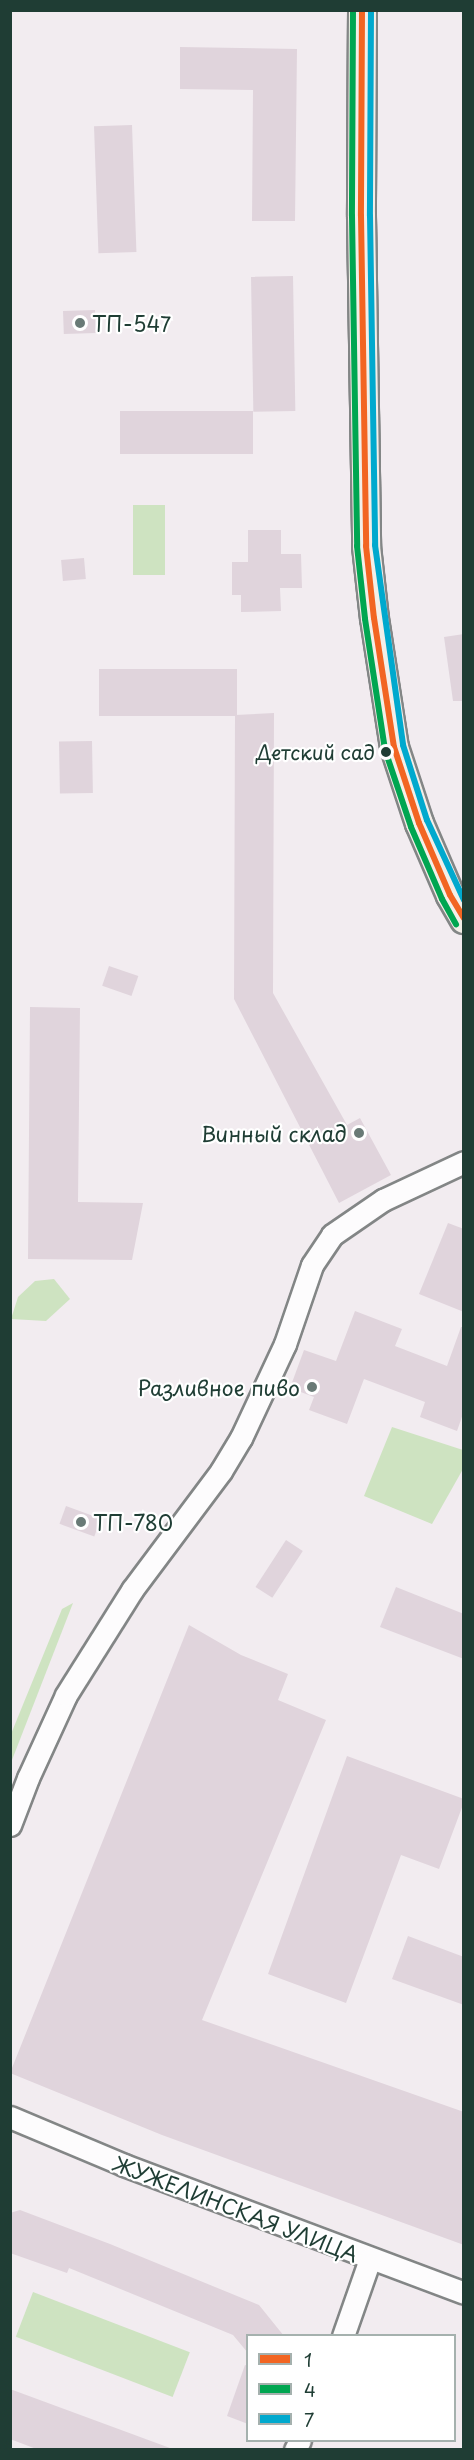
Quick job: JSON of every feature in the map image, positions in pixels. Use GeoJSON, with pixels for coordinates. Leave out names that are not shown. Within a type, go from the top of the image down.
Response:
{"type":"FeatureCollection","features":[{"type":"Feature","properties":{"kind":"main road"},"geometry":{"type":"LineString","coordinates":[[362,10],[361,216],[366,546],[394,747],[419,823],[450,895],[464,919]]}},
{"type":"Feature","properties":{"kind":"street"},"geometry":{"type":"LineString","coordinates":[[10,1825],[28,1778],[66,1695],[132,1590],[221,1471],[241,1438],[285,1344],[312,1265],[332,1235],[382,1200],[464,1162]]}},
{"type":"Feature","properties":{"kind":"street","name":"ЖУЖЕЛИНСКАЯ УЛИЦА"},"geometry":{"type":"LineString","coordinates":[[10,2117],[124,2165],[464,2293]]}},
{"type":"Feature","properties":{"kind":"street"},"geometry":{"type":"LineString","coordinates":[[344,2334],[370,2259]]}},
{"type":"Feature","properties":{"kind":"green space"},"geometry":{"type":"Polygon","coordinates":[[[133,505],[165,505],[165,575],[133,575],[133,505]]]}},
{"type":"Feature","properties":{"kind":"green space"},"geometry":{"type":"Polygon","coordinates":[[[54,1279],[70,1299],[46,1321],[11,1319],[18,1297],[35,1281],[54,1279]]]}},
{"type":"Feature","properties":{"kind":"green space"},"geometry":{"type":"Polygon","coordinates":[[[392,1427],[463,1450],[463,1469],[432,1524],[364,1496],[392,1427]]]}},
{"type":"Feature","properties":{"kind":"green space"},"geometry":{"type":"Polygon","coordinates":[[[73,1603],[11,1760],[11,1734],[62,1609],[73,1603]]]}},
{"type":"Feature","properties":{"kind":"green space"},"geometry":{"type":"Polygon","coordinates":[[[33,2292],[190,2352],[173,2397],[16,2337],[33,2292]]]}},
{"type":"Feature","properties":{"kind":"building"},"geometry":{"type":"Polygon","coordinates":[[[180,47],[297,49],[295,221],[252,221],[253,90],[180,89],[180,47]]]}},
{"type":"Feature","properties":{"kind":"building"},"geometry":{"type":"Polygon","coordinates":[[[132,125],[136,252],[98,253],[94,126],[132,125]]]}},
{"type":"Feature","properties":{"kind":"building"},"geometry":{"type":"Polygon","coordinates":[[[293,276],[295,411],[253,412],[251,277],[293,276]]]}},
{"type":"Feature","properties":{"kind":"building","name":"ТП-547"},"geometry":{"type":"Polygon","coordinates":[[[95,310],[96,333],[64,334],[63,311],[95,310]]]}},
{"type":"Feature","properties":{"kind":"building"},"geometry":{"type":"Polygon","coordinates":[[[120,411],[253,411],[253,454],[120,454],[120,411]]]}},
{"type":"Feature","properties":{"kind":"building"},"geometry":{"type":"Polygon","coordinates":[[[248,530],[281,530],[281,554],[301,554],[302,588],[280,588],[281,611],[241,612],[241,595],[232,595],[232,562],[248,562],[248,530]]]}},
{"type":"Feature","properties":{"kind":"building"},"geometry":{"type":"Polygon","coordinates":[[[84,558],[86,579],[63,581],[61,560],[84,558]]]}},
{"type":"Feature","properties":{"kind":"building"},"geometry":{"type":"Polygon","coordinates":[[[464,634],[464,701],[453,701],[444,637],[464,634]]]}},
{"type":"Feature","properties":{"kind":"building"},"geometry":{"type":"Polygon","coordinates":[[[99,669],[237,669],[237,716],[99,716],[99,669]]]}},
{"type":"Feature","properties":{"kind":"building"},"geometry":{"type":"Polygon","coordinates":[[[274,713],[273,993],[347,1125],[360,1118],[391,1175],[339,1203],[234,999],[235,715],[274,713]]]}},
{"type":"Feature","properties":{"kind":"building"},"geometry":{"type":"Polygon","coordinates":[[[92,741],[93,793],[60,794],[59,742],[92,741]]]}},
{"type":"Feature","properties":{"kind":"building"},"geometry":{"type":"Polygon","coordinates":[[[109,966],[138,976],[131,996],[102,986],[109,966]]]}},
{"type":"Feature","properties":{"kind":"building"},"geometry":{"type":"Polygon","coordinates":[[[30,1007],[80,1008],[78,1202],[143,1203],[132,1260],[28,1259],[30,1007]]]}},
{"type":"Feature","properties":{"kind":"building"},"geometry":{"type":"Polygon","coordinates":[[[448,1223],[464,1229],[464,1312],[419,1294],[448,1223]]]}},
{"type":"Feature","properties":{"kind":"building"},"geometry":{"type":"Polygon","coordinates":[[[355,1311],[402,1329],[395,1346],[447,1366],[461,1327],[464,1327],[464,1411],[457,1431],[420,1417],[425,1402],[364,1379],[347,1424],[309,1410],[314,1397],[290,1388],[304,1350],[336,1361],[355,1311]]]}},
{"type":"Feature","properties":{"kind":"building","name":"ТП-780"},"geometry":{"type":"Polygon","coordinates":[[[66,1506],[101,1519],[94,1537],[60,1524],[66,1506]]]}},
{"type":"Feature","properties":{"kind":"building"},"geometry":{"type":"Polygon","coordinates":[[[286,1540],[303,1551],[272,1598],[256,1587],[286,1540]]]}},
{"type":"Feature","properties":{"kind":"building"},"geometry":{"type":"Polygon","coordinates":[[[396,1587],[464,1614],[464,1659],[380,1627],[396,1587]]]}},
{"type":"Feature","properties":{"kind":"building"},"geometry":{"type":"Polygon","coordinates":[[[189,1625],[241,1655],[288,1674],[278,1700],[326,1720],[202,2020],[464,2112],[464,2245],[162,2135],[10,2073],[189,1625]]]}},
{"type":"Feature","properties":{"kind":"building"},"geometry":{"type":"Polygon","coordinates":[[[347,1756],[464,1799],[464,1802],[439,1869],[401,1855],[346,2003],[268,1974],[347,1756]]]}},
{"type":"Feature","properties":{"kind":"building"},"geometry":{"type":"Polygon","coordinates":[[[408,1936],[464,1957],[464,2005],[392,1979],[408,1936]]]}},
{"type":"Feature","properties":{"kind":"building"},"geometry":{"type":"Polygon","coordinates":[[[20,2210],[259,2305],[282,2334],[246,2334],[246,2351],[233,2335],[69,2268],[67,2273],[10,2253],[10,2213],[20,2210]]]}},
{"type":"Feature","properties":{"kind":"building"},"geometry":{"type":"Polygon","coordinates":[[[245,2365],[246,2365],[246,2423],[227,2416],[245,2365]]]}},
{"type":"Feature","properties":{"kind":"building"},"geometry":{"type":"Polygon","coordinates":[[[10,2389],[170,2448],[170,2450],[39,2450],[10,2439],[10,2389]]]}},
{"type":"Feature","properties":{"kind":"transit line","name":"4"},"geometry":{"type":"LineString","coordinates":[[353,10],[352,216],[357,546],[365,619],[385,750],[411,827],[442,899],[456,924]]}},
{"type":"Feature","properties":{"kind":"transit line","name":"1"},"geometry":{"type":"LineString","coordinates":[[362,10],[361,216],[366,546],[374,618],[394,747],[419,823],[450,895],[464,918]]}},
{"type":"Feature","properties":{"kind":"transit line","name":"7"},"geometry":{"type":"LineString","coordinates":[[371,10],[370,216],[375,545],[403,745],[427,820],[464,900]]}},
{"type":"Feature","properties":{"kind":"place","name":"ТП-547"},"geometry":{"type":"Point","coordinates":[80,323]}},
{"type":"Feature","properties":{"kind":"place","name":"Детский сад"},"geometry":{"type":"Point","coordinates":[386,752]}},
{"type":"Feature","properties":{"kind":"place","name":"Винный склад"},"geometry":{"type":"Point","coordinates":[359,1133]}},
{"type":"Feature","properties":{"kind":"place","name":"Разливное пиво"},"geometry":{"type":"Point","coordinates":[312,1387]}},
{"type":"Feature","properties":{"kind":"place","name":"ТП-780"},"geometry":{"type":"Point","coordinates":[81,1522]}}]}
